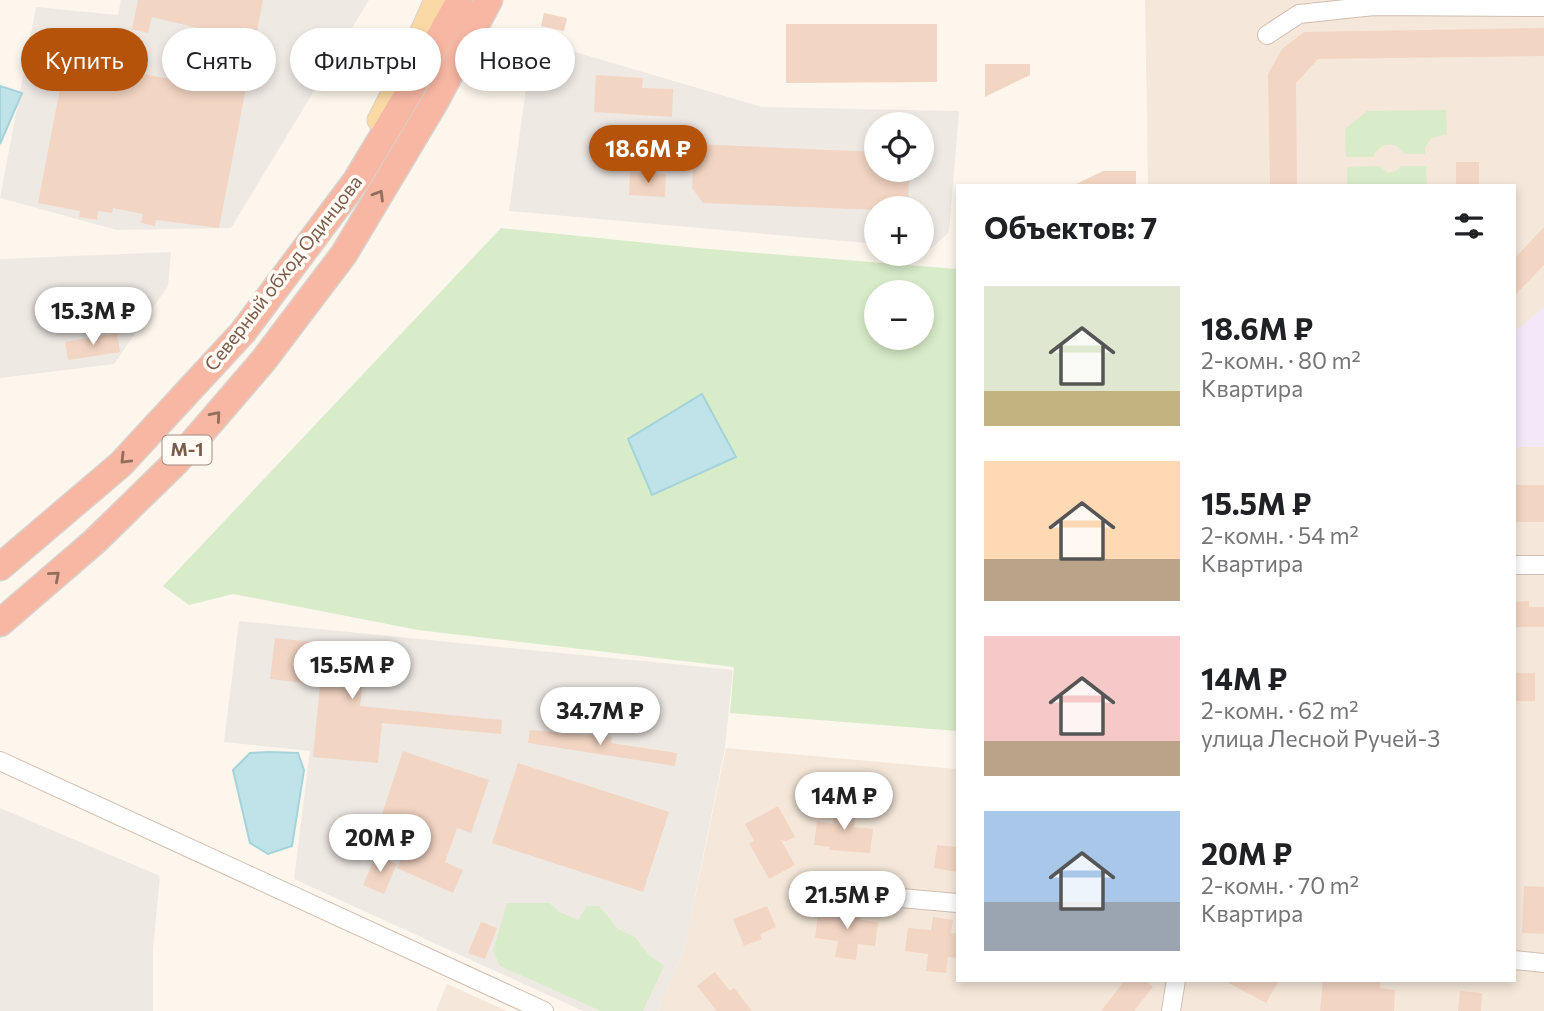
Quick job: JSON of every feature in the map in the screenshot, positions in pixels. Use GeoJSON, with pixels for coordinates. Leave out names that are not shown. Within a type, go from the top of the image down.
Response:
{"type":"FeatureCollection","features":[{"type":"Feature","properties":{"kind":"highway","name":"Северный обход Одинцова"},"geometry":{"type":"LineString","coordinates":[[0,567],[121,464],[243,332],[328,220],[376,147],[460,0]]}},
{"type":"Feature","properties":{"kind":"highway","name":"Северный обход Одинцова"},"geometry":{"type":"LineString","coordinates":[[0,623],[94,542],[177,461],[263,361],[344,254],[436,100],[489,0]]}},
{"type":"Feature","properties":{"kind":"main road"},"geometry":{"type":"LineString","coordinates":[[328,220],[403,74],[436,0]]}},
{"type":"Feature","properties":{"kind":"main road"},"geometry":{"type":"LineString","coordinates":[[436,100],[481,37],[503,0]]}},
{"type":"Feature","properties":{"kind":"street"},"geometry":{"type":"LineString","coordinates":[[1267,35],[1299,14],[1374,3],[1544,7]]}},
{"type":"Feature","properties":{"kind":"street"},"geometry":{"type":"LineString","coordinates":[[1516,565],[1544,565]]}},
{"type":"Feature","properties":{"kind":"street"},"geometry":{"type":"LineString","coordinates":[[0,761],[544,1011]]}},
{"type":"Feature","properties":{"kind":"street"},"geometry":{"type":"LineString","coordinates":[[811,890],[956,903]]}},
{"type":"Feature","properties":{"kind":"street"},"geometry":{"type":"LineString","coordinates":[[1516,960],[1544,963]]}},
{"type":"Feature","properties":{"kind":"street"},"geometry":{"type":"LineString","coordinates":[[1171,1011],[1176,982]]}},
{"type":"Feature","properties":{"kind":"shaded area"},"geometry":{"type":"Polygon","coordinates":[[[121,0],[369,0],[352,28],[290,28],[290,91],[314,91],[231,228],[117,230],[0,198],[21,87],[21,91],[148,91],[148,28],[32,28],[36,7],[118,15],[121,0]]]}},
{"type":"Feature","properties":{"kind":"shaded area"},"geometry":{"type":"Polygon","coordinates":[[[1145,0],[1544,0],[1544,1011],[658,1011],[684,950],[726,748],[956,769],[956,982],[1516,982],[1516,184],[1148,184],[1145,0]]]}},
{"type":"Feature","properties":{"kind":"shaded area"},"geometry":{"type":"Polygon","coordinates":[[[575,52],[762,107],[959,111],[949,232],[934,246],[934,196],[864,196],[864,243],[509,211],[526,91],[575,91],[575,52]]]}},
{"type":"Feature","properties":{"kind":"shaded area"},"geometry":{"type":"Polygon","coordinates":[[[171,252],[168,286],[114,364],[0,378],[0,259],[171,252]]]}},
{"type":"Feature","properties":{"kind":"shaded area"},"geometry":{"type":"Polygon","coordinates":[[[1544,307],[1544,447],[1516,447],[1516,330],[1544,307]]]}},
{"type":"Feature","properties":{"kind":"shaded area"},"geometry":{"type":"Polygon","coordinates":[[[239,621],[733,670],[725,748],[684,950],[658,1011],[583,1011],[294,879],[310,751],[224,742],[239,621]]]}},
{"type":"Feature","properties":{"kind":"shaded area"},"geometry":{"type":"Polygon","coordinates":[[[0,808],[160,876],[153,949],[153,1011],[0,1011],[0,808]]]}},
{"type":"Feature","properties":{"kind":"shaded area"},"geometry":{"type":"Polygon","coordinates":[[[447,984],[507,1011],[436,1011],[447,984]]]}},
{"type":"Feature","properties":{"kind":"green space"},"geometry":{"type":"Polygon","coordinates":[[[1446,110],[1447,134],[1432,138],[1425,147],[1425,154],[1405,154],[1397,146],[1388,145],[1380,148],[1373,157],[1346,157],[1345,129],[1367,111],[1446,110]]]}},
{"type":"Feature","properties":{"kind":"green space"},"geometry":{"type":"Polygon","coordinates":[[[1379,166],[1389,173],[1401,166],[1426,166],[1427,184],[1347,184],[1347,167],[1379,166]]]}},
{"type":"Feature","properties":{"kind":"green space"},"geometry":{"type":"Polygon","coordinates":[[[501,228],[864,261],[864,266],[956,269],[956,731],[730,713],[734,667],[418,630],[233,594],[189,605],[163,586],[501,228]]]}},
{"type":"Feature","properties":{"kind":"green space"},"geometry":{"type":"Polygon","coordinates":[[[507,903],[549,903],[560,912],[578,920],[587,906],[599,906],[618,929],[635,937],[648,954],[664,966],[643,1011],[601,1011],[500,966],[493,951],[507,903]]]}},
{"type":"Feature","properties":{"kind":"water"},"geometry":{"type":"Polygon","coordinates":[[[0,86],[22,93],[0,144],[0,86]]]}},
{"type":"Feature","properties":{"kind":"water"},"geometry":{"type":"Polygon","coordinates":[[[702,394],[736,457],[652,495],[628,439],[702,394]]]}},
{"type":"Feature","properties":{"kind":"water"},"geometry":{"type":"Polygon","coordinates":[[[250,753],[298,753],[304,770],[292,846],[268,854],[250,843],[233,770],[250,753]]]}},
{"type":"Feature","properties":{"kind":"building"},"geometry":{"type":"Polygon","coordinates":[[[138,0],[263,0],[258,28],[198,28],[152,17],[148,33],[148,28],[132,28],[138,0]]]}},
{"type":"Feature","properties":{"kind":"building"},"geometry":{"type":"Polygon","coordinates":[[[544,13],[567,18],[565,28],[541,26],[544,13]]]}},
{"type":"Feature","properties":{"kind":"building"},"geometry":{"type":"Polygon","coordinates":[[[786,24],[937,24],[937,82],[786,83],[786,24]]]}},
{"type":"Feature","properties":{"kind":"building"},"geometry":{"type":"Polygon","coordinates":[[[1544,28],[1544,56],[1318,59],[1296,83],[1297,184],[1270,184],[1268,74],[1282,49],[1304,32],[1544,28]]]}},
{"type":"Feature","properties":{"kind":"building"},"geometry":{"type":"Polygon","coordinates":[[[985,64],[1030,64],[1030,75],[985,97],[985,64]]]}},
{"type":"Feature","properties":{"kind":"building"},"geometry":{"type":"Polygon","coordinates":[[[148,75],[162,78],[162,91],[245,91],[219,228],[156,220],[155,226],[141,223],[143,214],[113,208],[112,213],[98,211],[97,220],[79,217],[80,211],[38,203],[59,91],[148,91],[148,75]]]}},
{"type":"Feature","properties":{"kind":"building"},"geometry":{"type":"Polygon","coordinates":[[[596,75],[643,78],[642,88],[673,89],[672,117],[594,112],[596,75]]]}},
{"type":"Feature","properties":{"kind":"building"},"geometry":{"type":"Polygon","coordinates":[[[694,144],[864,151],[864,182],[909,182],[908,196],[864,196],[864,209],[703,203],[692,188],[694,144]]]}},
{"type":"Feature","properties":{"kind":"building"},"geometry":{"type":"Polygon","coordinates":[[[1456,162],[1479,162],[1479,184],[1456,184],[1456,162]]]}},
{"type":"Feature","properties":{"kind":"building"},"geometry":{"type":"Polygon","coordinates":[[[1103,171],[1136,171],[1136,184],[1076,184],[1103,171]]]}},
{"type":"Feature","properties":{"kind":"building"},"geometry":{"type":"Polygon","coordinates":[[[630,172],[666,174],[665,197],[629,195],[630,172]]]}},
{"type":"Feature","properties":{"kind":"building"},"geometry":{"type":"Polygon","coordinates":[[[1544,227],[1544,265],[1516,294],[1516,257],[1544,227]]]}},
{"type":"Feature","properties":{"kind":"building"},"geometry":{"type":"Polygon","coordinates":[[[117,333],[120,352],[68,360],[65,342],[117,333]]]}},
{"type":"Feature","properties":{"kind":"building"},"geometry":{"type":"Polygon","coordinates":[[[1516,485],[1544,485],[1544,522],[1516,522],[1516,485]]]}},
{"type":"Feature","properties":{"kind":"building"},"geometry":{"type":"Polygon","coordinates":[[[1529,601],[1529,607],[1544,607],[1544,627],[1516,627],[1516,602],[1529,601]]]}},
{"type":"Feature","properties":{"kind":"building"},"geometry":{"type":"Polygon","coordinates":[[[275,638],[366,648],[360,706],[502,720],[501,734],[382,723],[378,763],[313,757],[320,685],[270,679],[275,638]]]}},
{"type":"Feature","properties":{"kind":"building"},"geometry":{"type":"Polygon","coordinates":[[[1516,673],[1535,673],[1535,701],[1516,701],[1516,673]]]}},
{"type":"Feature","properties":{"kind":"building"},"geometry":{"type":"Polygon","coordinates":[[[530,730],[612,737],[611,743],[677,753],[675,766],[528,743],[530,730]]]}},
{"type":"Feature","properties":{"kind":"building"},"geometry":{"type":"Polygon","coordinates":[[[403,751],[489,780],[471,833],[457,828],[445,862],[463,870],[453,893],[397,868],[414,831],[380,820],[403,751]]]}},
{"type":"Feature","properties":{"kind":"building"},"geometry":{"type":"Polygon","coordinates":[[[518,763],[669,812],[643,892],[492,843],[518,763]]]}},
{"type":"Feature","properties":{"kind":"building"},"geometry":{"type":"Polygon","coordinates":[[[836,803],[856,806],[854,827],[873,829],[870,853],[829,850],[830,847],[814,845],[817,821],[833,824],[836,803]]]}},
{"type":"Feature","properties":{"kind":"building"},"geometry":{"type":"Polygon","coordinates":[[[778,806],[795,837],[781,840],[795,865],[769,879],[749,843],[754,841],[745,824],[778,806]]]}},
{"type":"Feature","properties":{"kind":"building"},"geometry":{"type":"Polygon","coordinates":[[[937,845],[956,847],[956,872],[934,868],[937,845]]]}},
{"type":"Feature","properties":{"kind":"building"},"geometry":{"type":"Polygon","coordinates":[[[376,855],[397,864],[384,894],[363,885],[376,855]]]}},
{"type":"Feature","properties":{"kind":"building"},"geometry":{"type":"Polygon","coordinates":[[[1524,886],[1544,887],[1544,934],[1522,933],[1524,886]]]}},
{"type":"Feature","properties":{"kind":"building"},"geometry":{"type":"Polygon","coordinates":[[[842,904],[863,907],[861,920],[878,922],[875,946],[858,944],[856,960],[835,957],[838,941],[815,938],[818,915],[841,917],[842,904]]]}},
{"type":"Feature","properties":{"kind":"building"},"geometry":{"type":"Polygon","coordinates":[[[767,906],[776,927],[760,934],[762,939],[744,946],[733,919],[767,906]]]}},
{"type":"Feature","properties":{"kind":"building"},"geometry":{"type":"Polygon","coordinates":[[[933,917],[953,920],[951,933],[956,934],[956,958],[948,957],[946,973],[926,971],[928,954],[905,951],[908,928],[931,930],[933,917]]]}},
{"type":"Feature","properties":{"kind":"building"},"geometry":{"type":"Polygon","coordinates":[[[481,922],[497,928],[485,959],[468,953],[481,922]]]}},
{"type":"Feature","properties":{"kind":"building"},"geometry":{"type":"Polygon","coordinates":[[[715,972],[730,991],[734,988],[752,1011],[717,1011],[697,986],[715,972]]]}},
{"type":"Feature","properties":{"kind":"building"},"geometry":{"type":"Polygon","coordinates":[[[1123,982],[1147,982],[1153,987],[1134,1011],[1101,1011],[1123,982]]]}},
{"type":"Feature","properties":{"kind":"building"},"geometry":{"type":"Polygon","coordinates":[[[1227,982],[1278,982],[1266,1003],[1227,982]]]}},
{"type":"Feature","properties":{"kind":"building"},"geometry":{"type":"Polygon","coordinates":[[[1323,982],[1380,982],[1380,988],[1395,990],[1394,1011],[1320,1011],[1323,982]]]}},
{"type":"Feature","properties":{"kind":"building"},"geometry":{"type":"Polygon","coordinates":[[[1460,991],[1482,993],[1481,1011],[1458,1011],[1460,991]]]}}]}
